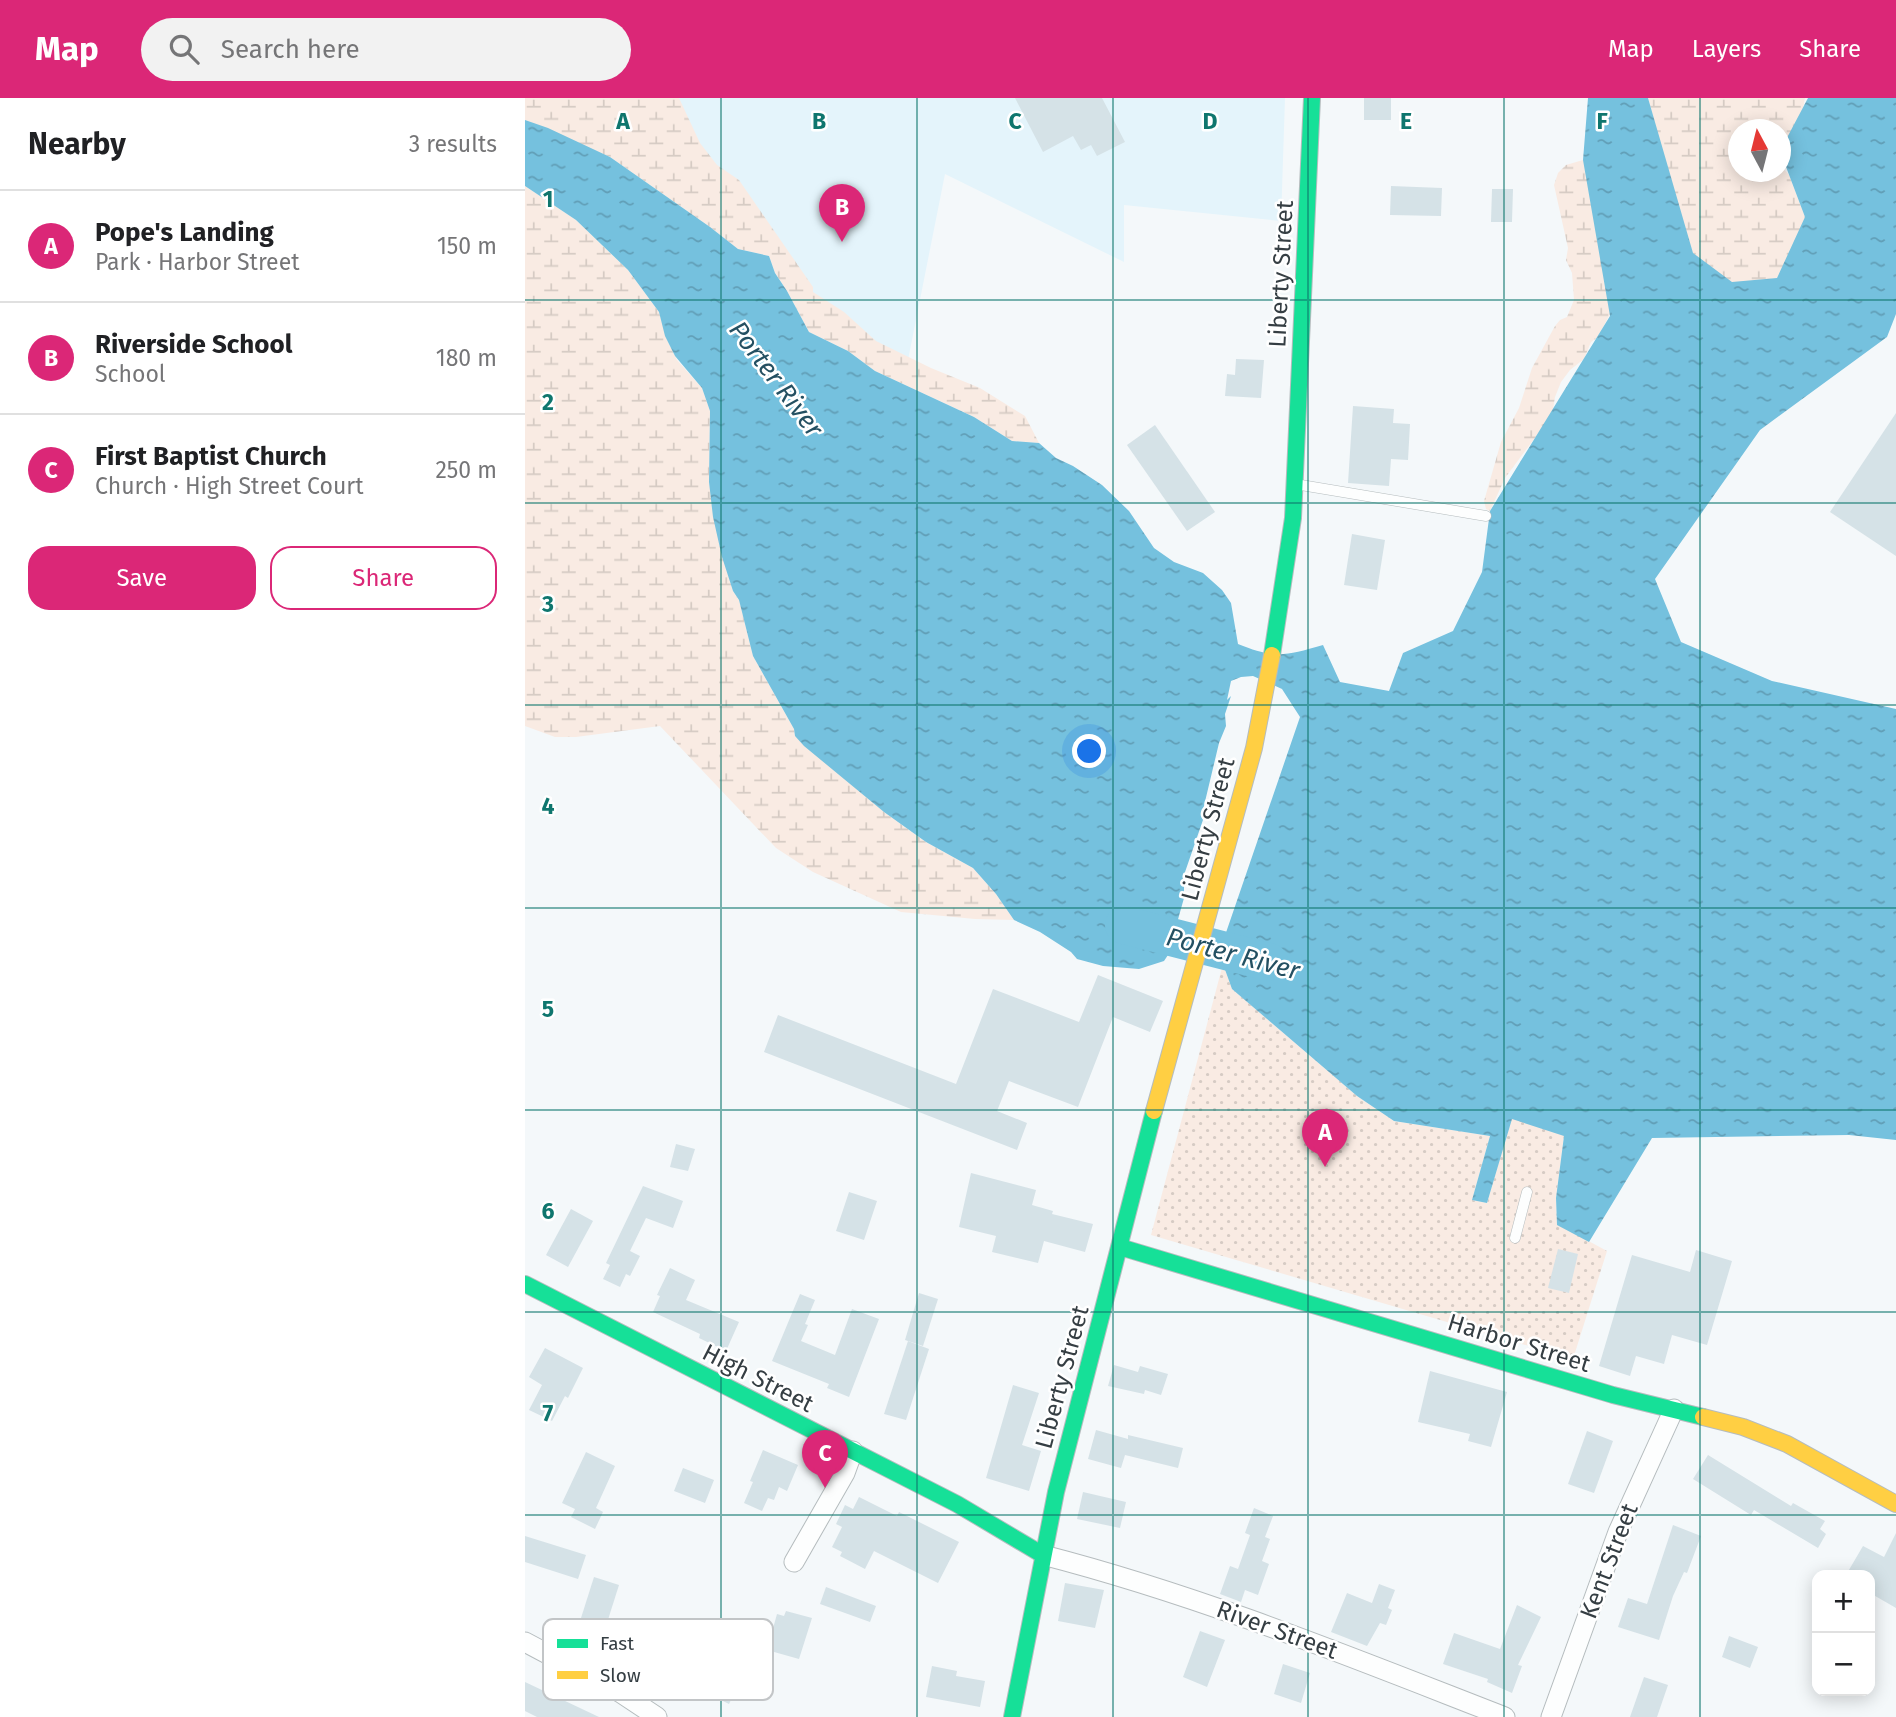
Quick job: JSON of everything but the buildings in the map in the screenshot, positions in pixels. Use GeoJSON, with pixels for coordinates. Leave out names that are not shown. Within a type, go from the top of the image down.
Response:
{"type":"FeatureCollection","features":[{"type":"Feature","properties":{"kind":"street","name":"Liberty Street"},"geometry":{"type":"LineString","coordinates":[[1012,1717],[1056,1492],[1183,1006],[1254,748],[1276,635],[1292,530],[1312,98]]}},
{"type":"Feature","properties":{"kind":"street","name":"Harbor Street"},"geometry":{"type":"LineString","coordinates":[[1119,1247],[1613,1395],[1743,1427],[1787,1444],[1896,1504]]}},
{"type":"Feature","properties":{"kind":"street","name":"High Street"},"geometry":{"type":"LineString","coordinates":[[525,1284],[957,1503],[1043,1555]]}},
{"type":"Feature","properties":{"kind":"street","name":"Kent Street"},"geometry":{"type":"LineString","coordinates":[[1551,1717],[1613,1545],[1674,1409]]}},
{"type":"Feature","properties":{"kind":"street"},"geometry":{"type":"LineString","coordinates":[[794,1562],[845,1473],[853,1451]]}},
{"type":"Feature","properties":{"kind":"street","name":"River Street"},"geometry":{"type":"LineString","coordinates":[[1043,1555],[1176,1593],[1506,1717]]}},
{"type":"Feature","properties":{"kind":"street"},"geometry":{"type":"LineString","coordinates":[[525,1642],[543,1652]]}},
{"type":"Feature","properties":{"kind":"street"},"geometry":{"type":"LineString","coordinates":[[632,1700],[657,1717]]}},
{"type":"Feature","properties":{"kind":"lane"},"geometry":{"type":"LineString","coordinates":[[1294,484],[1486,516]]}},
{"type":"Feature","properties":{"kind":"lane"},"geometry":{"type":"LineString","coordinates":[[1515,1238],[1527,1192]]}},
{"type":"Feature","properties":{"kind":"shaded area"},"geometry":{"type":"Polygon","coordinates":[[[635,98],[1285,98],[1281,221],[1124,205],[1124,262],[945,174],[905,375],[825,329],[635,98]]]}},
{"type":"Feature","properties":{"kind":"green space"},"geometry":{"type":"Polygon","coordinates":[[[525,98],[679,98],[700,143],[717,165],[739,180],[813,287],[813,292],[844,312],[876,341],[980,388],[1025,416],[1039,443],[1012,441],[974,417],[875,371],[848,351],[809,332],[775,273],[769,256],[738,249],[610,157],[525,120],[525,98]]]}},
{"type":"Feature","properties":{"kind":"green space"},"geometry":{"type":"Polygon","coordinates":[[[1648,98],[1805,98],[1800,123],[1791,136],[1791,119],[1728,119],[1728,182],[1791,180],[1805,217],[1801,231],[1777,278],[1766,284],[1732,282],[1710,275],[1693,253],[1661,169],[1648,98]]]}},
{"type":"Feature","properties":{"kind":"green space"},"geometry":{"type":"Polygon","coordinates":[[[1583,160],[1587,167],[1611,312],[1598,337],[1591,342],[1584,359],[1570,370],[1561,382],[1552,415],[1505,478],[1490,511],[1486,509],[1484,501],[1501,442],[1519,408],[1532,368],[1555,326],[1567,317],[1574,300],[1572,273],[1566,260],[1568,248],[1554,185],[1558,173],[1566,165],[1583,160]]]}},
{"type":"Feature","properties":{"kind":"green space"},"geometry":{"type":"Polygon","coordinates":[[[525,186],[576,220],[628,270],[659,312],[668,342],[677,360],[702,388],[710,411],[709,482],[721,550],[733,591],[739,600],[753,656],[794,729],[795,736],[884,812],[926,842],[973,868],[1014,920],[901,912],[813,872],[776,848],[660,726],[576,737],[555,737],[525,726],[525,186]]]}},
{"type":"Feature","properties":{"kind":"green space"},"geometry":{"type":"Polygon","coordinates":[[[1223,964],[1232,989],[1357,1096],[1394,1121],[1490,1136],[1472,1200],[1487,1203],[1512,1118],[1564,1135],[1556,1198],[1557,1224],[1607,1251],[1573,1359],[1151,1235],[1223,964]]]}},
{"type":"Feature","properties":{"kind":"water"},"geometry":{"type":"Polygon","coordinates":[[[1588,98],[1648,98],[1693,253],[1732,282],[1777,278],[1805,217],[1791,180],[1791,130],[1808,98],[1896,98],[1896,314],[1887,337],[1760,430],[1655,579],[1681,642],[1772,681],[1896,709],[1896,1140],[1849,1135],[1652,1138],[1589,1242],[1557,1225],[1556,1198],[1564,1136],[1512,1119],[1487,1203],[1472,1200],[1490,1136],[1394,1121],[1357,1096],[1232,989],[1219,953],[1300,717],[1282,689],[1253,676],[1231,681],[1227,700],[1231,696],[1225,714],[1226,726],[1219,743],[1203,810],[1204,817],[1184,875],[1184,898],[1168,955],[1164,961],[1139,969],[1103,966],[1077,959],[1071,952],[1040,932],[1014,920],[973,868],[926,842],[884,812],[804,746],[795,736],[794,729],[753,656],[739,600],[733,591],[722,557],[709,482],[710,411],[702,388],[675,356],[665,336],[659,312],[628,270],[576,220],[525,186],[525,120],[610,157],[738,249],[769,256],[775,273],[809,332],[848,351],[875,371],[974,417],[1012,441],[1039,443],[1056,458],[1102,485],[1129,511],[1154,548],[1174,562],[1203,573],[1222,590],[1231,603],[1238,644],[1271,654],[1299,652],[1323,645],[1340,682],[1389,691],[1403,653],[1453,631],[1482,572],[1490,511],[1610,316],[1583,160],[1588,98]]]}},
{"type":"Feature","properties":{"kind":"waterway","name":"Porter River"},"geometry":{"type":"LineString","coordinates":[[1124,925],[1269,962]]}},
{"type":"Feature","properties":{"kind":"traffic: fast"},"geometry":{"type":"LineString","coordinates":[[1272,655],[1293,518],[1312,98]]}},
{"type":"Feature","properties":{"kind":"traffic: fast"},"geometry":{"type":"LineString","coordinates":[[1012,1717],[1056,1492],[1154,1111]]}},
{"type":"Feature","properties":{"kind":"traffic: fast"},"geometry":{"type":"LineString","coordinates":[[1120,1247],[1613,1395],[1703,1417]]}},
{"type":"Feature","properties":{"kind":"traffic: fast"},"geometry":{"type":"LineString","coordinates":[[525,1284],[957,1504],[1043,1555]]}},
{"type":"Feature","properties":{"kind":"traffic: slow"},"geometry":{"type":"LineString","coordinates":[[1154,1111],[1254,748],[1272,655]]}},
{"type":"Feature","properties":{"kind":"traffic: slow"},"geometry":{"type":"LineString","coordinates":[[1703,1417],[1743,1427],[1787,1444],[1896,1504]]}},
{"type":"Feature","properties":{"kind":"place","name":"Riverside School"},"geometry":{"type":"Point","coordinates":[842,242]}},
{"type":"Feature","properties":{"kind":"place","name":"Pope's Landing"},"geometry":{"type":"Point","coordinates":[1325,1167]}},
{"type":"Feature","properties":{"kind":"place","name":"First Baptist Church"},"geometry":{"type":"Point","coordinates":[825,1488]}}]}
